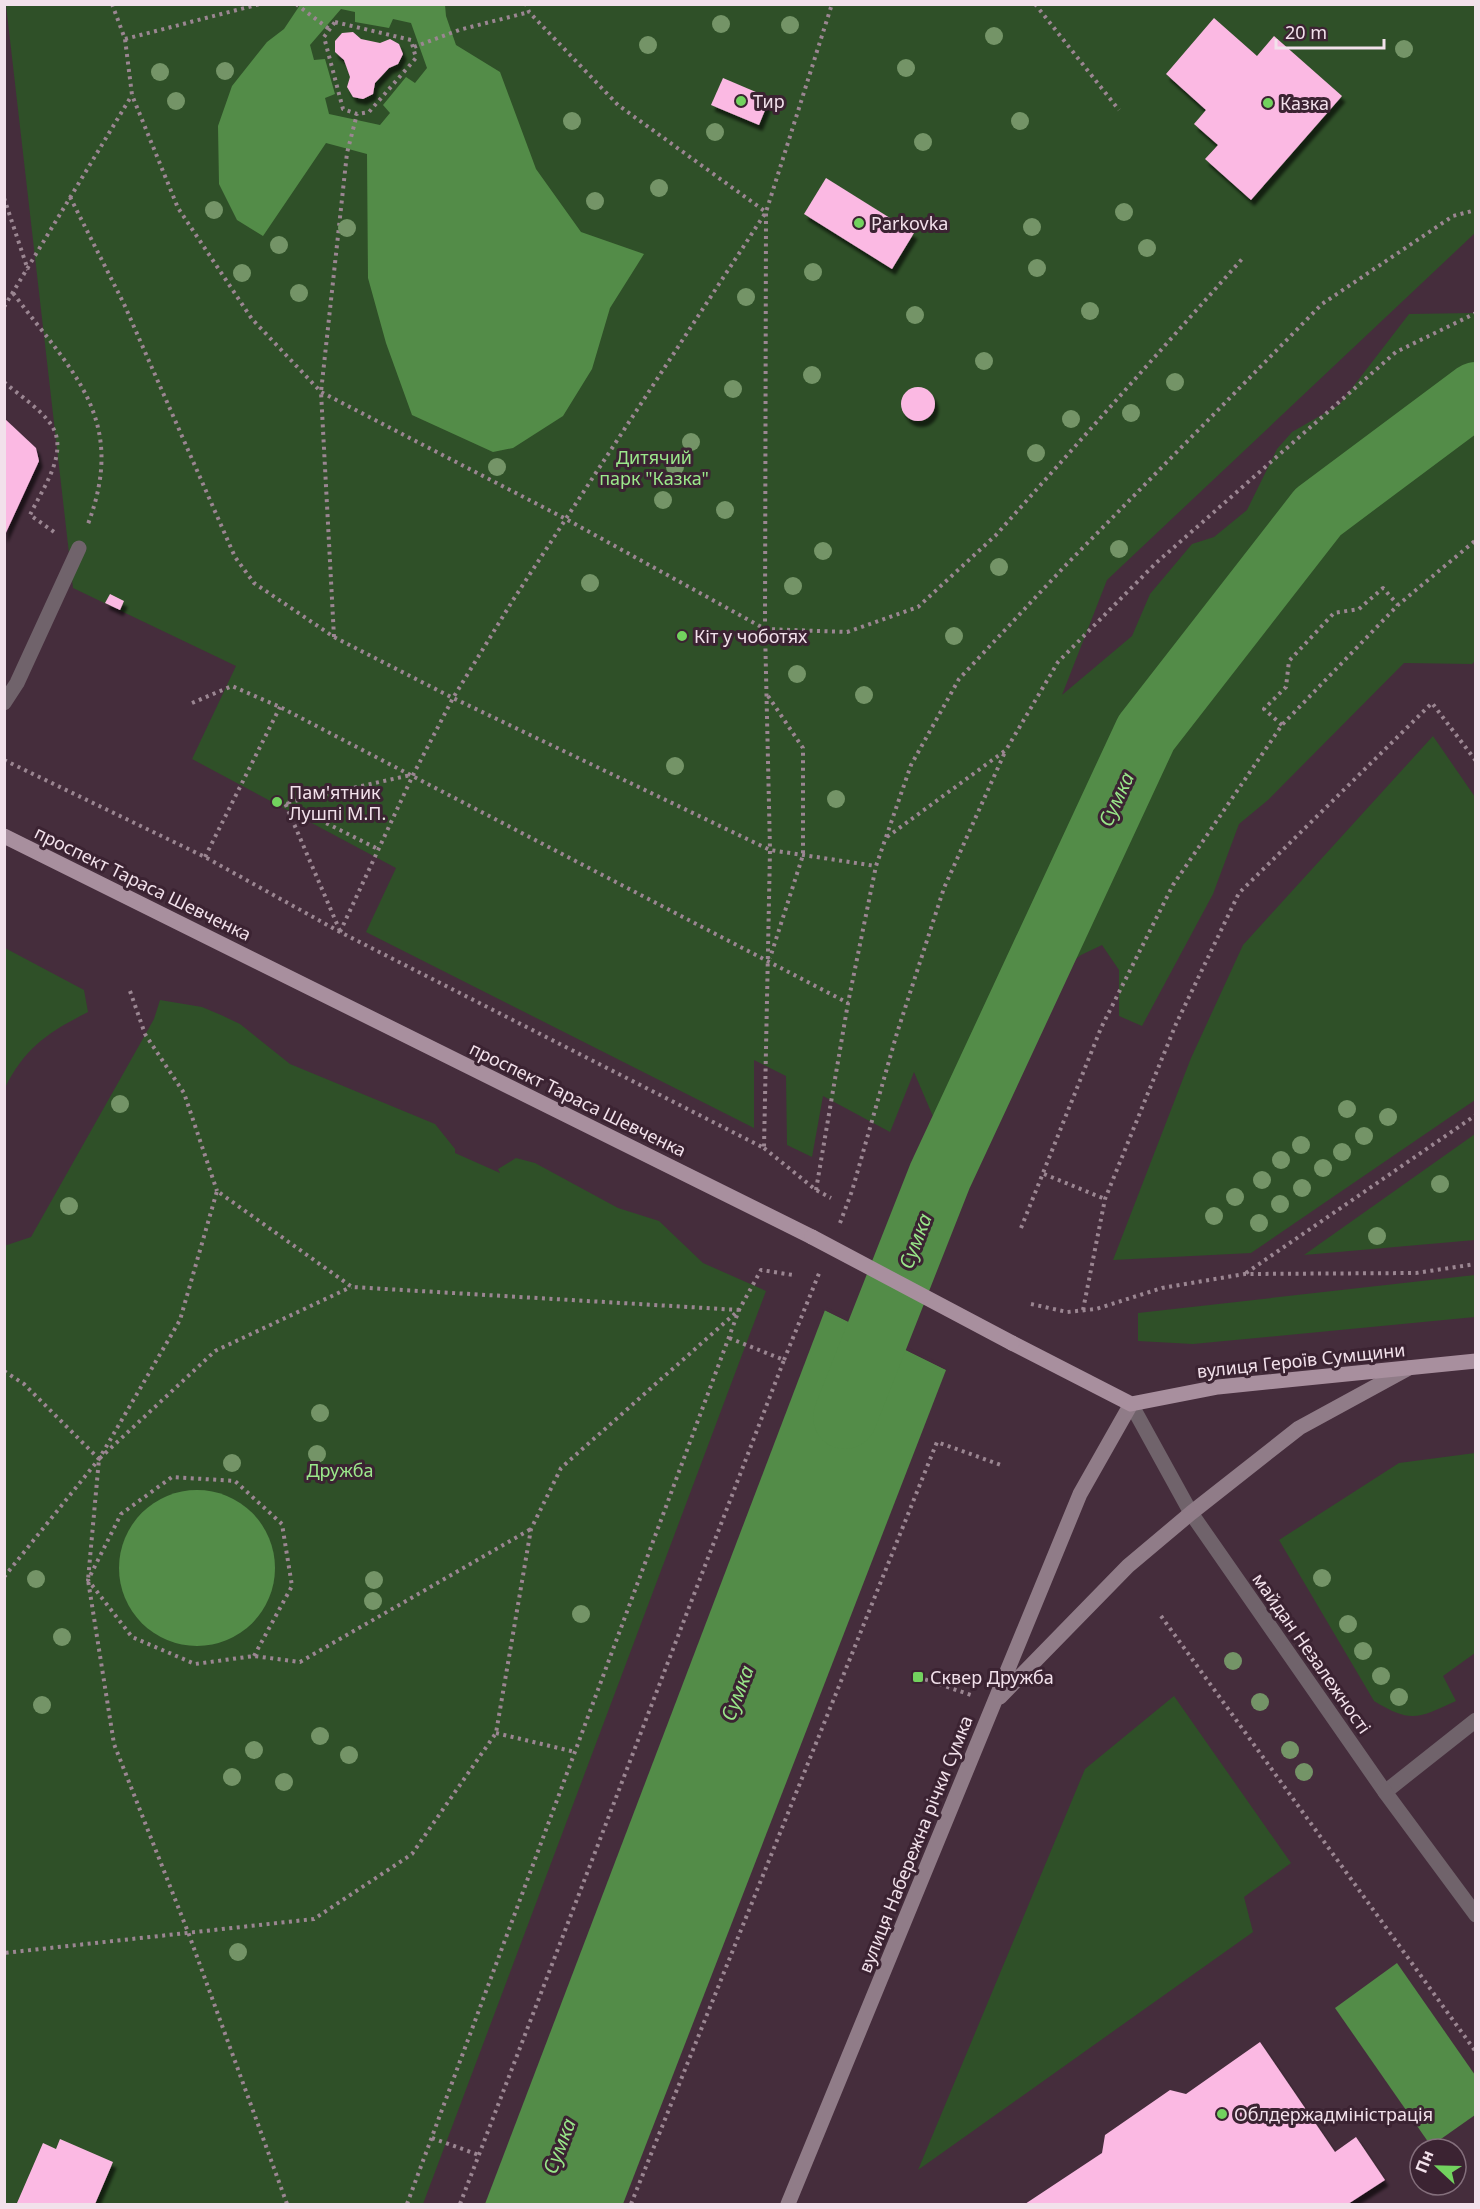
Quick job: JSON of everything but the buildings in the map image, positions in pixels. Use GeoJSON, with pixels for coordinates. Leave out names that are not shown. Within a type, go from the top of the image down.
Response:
{"type":"FeatureCollection","features":[{"type":"Feature","properties":{"kind":"main road","name":"проспект Тараса Шевченка"},"geometry":{"type":"LineString","coordinates":[[4,836],[812,1237],[1131,1404]]}},
{"type":"Feature","properties":{"kind":"main road","name":"вулиця Героїв Сумщини"},"geometry":{"type":"LineString","coordinates":[[1131,1404],[1218,1387],[1476,1361]]}},
{"type":"Feature","properties":{"kind":"main road"},"geometry":{"type":"LineString","coordinates":[[994,1703],[1128,1566],[1191,1513],[1299,1428],[1410,1367]]}},
{"type":"Feature","properties":{"kind":"main road","name":"вулиця Набережна річки Сумка"},"geometry":{"type":"LineString","coordinates":[[788,2205],[1080,1494],[1131,1404]]}},
{"type":"Feature","properties":{"kind":"street"},"geometry":{"type":"LineString","coordinates":[[4,703],[32,651],[79,548]]}},
{"type":"Feature","properties":{"kind":"street","name":"майдан Незалежності"},"geometry":{"type":"LineString","coordinates":[[1131,1404],[1191,1513],[1385,1792],[1476,1915]]}},
{"type":"Feature","properties":{"kind":"street"},"geometry":{"type":"LineString","coordinates":[[1385,1792],[1476,1720]]}},
{"type":"Feature","properties":{"kind":"path"},"geometry":{"type":"LineString","coordinates":[[112,4],[125,39],[132,95],[178,208],[252,319],[321,392],[566,519],[765,629],[847,632],[918,607],[996,535],[1242,259]]}},
{"type":"Feature","properties":{"kind":"path"},"geometry":{"type":"LineString","coordinates":[[125,39],[260,4]]}},
{"type":"Feature","properties":{"kind":"path"},"geometry":{"type":"LineString","coordinates":[[296,4],[329,30]]}},
{"type":"Feature","properties":{"kind":"path"},"geometry":{"type":"LineString","coordinates":[[526,4],[529,12],[618,105],[766,212]]}},
{"type":"Feature","properties":{"kind":"path"},"geometry":{"type":"LineString","coordinates":[[340,932],[413,775],[453,698],[566,519],[766,212],[832,4]]}},
{"type":"Feature","properties":{"kind":"path"},"geometry":{"type":"LineString","coordinates":[[1035,4],[1119,110]]}},
{"type":"Feature","properties":{"kind":"path"},"geometry":{"type":"LineString","coordinates":[[414,46],[459,30],[529,12]]}},
{"type":"Feature","properties":{"kind":"path"},"geometry":{"type":"LineString","coordinates":[[334,22],[411,39],[416,58],[369,112],[357,114],[343,109],[324,37],[329,30],[334,22]]}},
{"type":"Feature","properties":{"kind":"path"},"geometry":{"type":"LineString","coordinates":[[4,307],[132,95]]}},
{"type":"Feature","properties":{"kind":"path"},"geometry":{"type":"LineString","coordinates":[[334,637],[321,392],[347,153],[357,114]]}},
{"type":"Feature","properties":{"kind":"path"},"geometry":{"type":"LineString","coordinates":[[70,197],[124,304],[235,557],[260,587],[334,637],[453,698],[770,850],[876,866]]}},
{"type":"Feature","properties":{"kind":"path"},"geometry":{"type":"LineString","coordinates":[[4,198],[28,270]]}},
{"type":"Feature","properties":{"kind":"path"},"geometry":{"type":"LineString","coordinates":[[816,1190],[848,1003],[876,866],[911,765],[959,678],[1063,568],[1322,304],[1453,216],[1476,210]]}},
{"type":"Feature","properties":{"kind":"path"},"geometry":{"type":"LineString","coordinates":[[765,1148],[770,850],[765,629],[766,212]]}},
{"type":"Feature","properties":{"kind":"path"},"geometry":{"type":"LineString","coordinates":[[13,293],[82,386],[98,420],[102,452],[102,481],[79,548]]}},
{"type":"Feature","properties":{"kind":"path"},"geometry":{"type":"LineString","coordinates":[[836,1233],[852,1191],[897,1033],[944,888],[1006,750],[1058,662],[1156,563],[1396,352],[1476,313]]}},
{"type":"Feature","properties":{"kind":"path"},"geometry":{"type":"LineString","coordinates":[[4,382],[50,423],[58,439],[56,461],[30,515],[40,522]]}},
{"type":"Feature","properties":{"kind":"path"},"geometry":{"type":"LineString","coordinates":[[1021,1228],[1101,1028],[1173,885],[1282,725],[1398,605],[1476,540]]}},
{"type":"Feature","properties":{"kind":"path"},"geometry":{"type":"LineString","coordinates":[[1282,725],[1264,709],[1286,687],[1289,661],[1334,613],[1359,609],[1383,588],[1398,605]]}},
{"type":"Feature","properties":{"kind":"path"},"geometry":{"type":"LineString","coordinates":[[192,703],[232,686],[280,707],[848,1003]]}},
{"type":"Feature","properties":{"kind":"path"},"geometry":{"type":"LineString","coordinates":[[768,695],[803,748],[803,855],[769,962]]}},
{"type":"Feature","properties":{"kind":"path"},"geometry":{"type":"LineString","coordinates":[[1083,1310],[1105,1199],[1176,1024],[1239,892],[1432,703],[1476,761]]}},
{"type":"Feature","properties":{"kind":"path"},"geometry":{"type":"LineString","coordinates":[[205,857],[280,707]]}},
{"type":"Feature","properties":{"kind":"path"},"geometry":{"type":"LineString","coordinates":[[886,837],[1006,750]]}},
{"type":"Feature","properties":{"kind":"path"},"geometry":{"type":"LineString","coordinates":[[1471,755],[1476,751]]}},
{"type":"Feature","properties":{"kind":"path"},"geometry":{"type":"LineString","coordinates":[[4,760],[205,857],[340,932],[765,1148],[816,1190],[831,1198]]}},
{"type":"Feature","properties":{"kind":"path"},"geometry":{"type":"LineString","coordinates":[[285,803],[413,775]]}},
{"type":"Feature","properties":{"kind":"path"},"geometry":{"type":"LineString","coordinates":[[285,803],[378,849]]}},
{"type":"Feature","properties":{"kind":"path"},"geometry":{"type":"LineString","coordinates":[[285,803],[340,932]]}},
{"type":"Feature","properties":{"kind":"path"},"geometry":{"type":"LineString","coordinates":[[4,1577],[99,1458],[180,1320],[217,1191],[184,1092],[145,1034],[130,992]]}},
{"type":"Feature","properties":{"kind":"path"},"geometry":{"type":"LineString","coordinates":[[1245,1274],[1476,1115]]}},
{"type":"Feature","properties":{"kind":"path"},"geometry":{"type":"LineString","coordinates":[[1044,1174],[1105,1199]]}},
{"type":"Feature","properties":{"kind":"path"},"geometry":{"type":"LineString","coordinates":[[217,1191],[352,1287]]}},
{"type":"Feature","properties":{"kind":"path"},"geometry":{"type":"LineString","coordinates":[[1031,1304],[1067,1312],[1096,1309],[1162,1288],[1245,1274],[1416,1273],[1476,1264]]}},
{"type":"Feature","properties":{"kind":"path"},"geometry":{"type":"LineString","coordinates":[[460,2205],[784,1360],[823,1265]]}},
{"type":"Feature","properties":{"kind":"path"},"geometry":{"type":"LineString","coordinates":[[407,2205],[740,1310],[761,1270],[793,1275]]}},
{"type":"Feature","properties":{"kind":"path"},"geometry":{"type":"LineString","coordinates":[[287,2205],[188,1932],[114,1744],[88,1580],[99,1458],[215,1351],[352,1287],[740,1310]]}},
{"type":"Feature","properties":{"kind":"path"},"geometry":{"type":"LineString","coordinates":[[4,1953],[314,1919],[412,1854],[496,1733],[531,1529],[561,1468],[740,1310]]}},
{"type":"Feature","properties":{"kind":"path"},"geometry":{"type":"LineString","coordinates":[[729,1338],[784,1360]]}},
{"type":"Feature","properties":{"kind":"path"},"geometry":{"type":"LineString","coordinates":[[4,1371],[24,1384],[99,1458]]}},
{"type":"Feature","properties":{"kind":"path"},"geometry":{"type":"LineString","coordinates":[[631,2205],[938,1442],[1001,1465]]}},
{"type":"Feature","properties":{"kind":"path"},"geometry":{"type":"LineString","coordinates":[[88,1580],[121,1514],[172,1477],[235,1481],[282,1524],[292,1586],[254,1656]]}},
{"type":"Feature","properties":{"kind":"path"},"geometry":{"type":"LineString","coordinates":[[88,1580],[132,1637],[195,1664],[254,1656],[300,1662],[531,1529]]}},
{"type":"Feature","properties":{"kind":"path"},"geometry":{"type":"LineString","coordinates":[[1161,1616],[1476,2052]]}},
{"type":"Feature","properties":{"kind":"path"},"geometry":{"type":"LineString","coordinates":[[918,1677],[994,1703]]}},
{"type":"Feature","properties":{"kind":"path"},"geometry":{"type":"LineString","coordinates":[[496,1733],[575,1752]]}},
{"type":"Feature","properties":{"kind":"path"},"geometry":{"type":"LineString","coordinates":[[432,2138],[479,2155]]}},
{"type":"Feature","properties":{"kind":"green space","name":"Дитячий парк \"Казка\""},"geometry":{"type":"Polygon","coordinates":[[[6,5],[1475,5],[1475,233],[1107,580],[1062,695],[1132,636],[1150,594],[1192,544],[1214,537],[1247,510],[1277,449],[1292,432],[1339,405],[1409,314],[1475,313],[1475,661],[1472,664],[1404,663],[1268,800],[1239,824],[1213,894],[1142,1026],[1119,1016],[1119,970],[1102,945],[1081,955],[1044,984],[997,1031],[951,1119],[938,1128],[914,1072],[890,1132],[823,1096],[812,1157],[787,1145],[786,1076],[754,1060],[754,1128],[366,932],[396,868],[192,759],[236,666],[73,588],[6,5]]]}},
{"type":"Feature","properties":{"kind":"green space"},"geometry":{"type":"Polygon","coordinates":[[[1433,736],[1475,797],[1475,1100],[1251,1253],[1113,1260],[1191,1058],[1243,945],[1433,736]]]}},
{"type":"Feature","properties":{"kind":"green space"},"geometry":{"type":"Polygon","coordinates":[[[5,948],[84,990],[88,1012],[39,1042],[21,1062],[5,1088],[5,948]]]}},
{"type":"Feature","properties":{"kind":"green space","name":"Дружба"},"geometry":{"type":"Polygon","coordinates":[[[160,1000],[202,1007],[240,1024],[290,1064],[435,1124],[455,1149],[455,1153],[500,1173],[498,1169],[516,1158],[535,1163],[618,1208],[659,1221],[703,1263],[766,1291],[423,2204],[5,2204],[4,1246],[31,1237],[154,1019],[160,1000]]]}},
{"type":"Feature","properties":{"kind":"green space"},"geometry":{"type":"Polygon","coordinates":[[[1475,1134],[1475,1240],[1304,1255],[1475,1134]]]}},
{"type":"Feature","properties":{"kind":"green space"},"geometry":{"type":"Polygon","coordinates":[[[1475,1275],[1475,1317],[1193,1344],[1138,1341],[1138,1313],[1475,1275]]]}},
{"type":"Feature","properties":{"kind":"green space"},"geometry":{"type":"Polygon","coordinates":[[[1475,1453],[1475,1653],[1443,1676],[1456,1701],[1423,1715],[1407,1716],[1374,1701],[1279,1540],[1399,1463],[1475,1453]]]}},
{"type":"Feature","properties":{"kind":"green space"},"geometry":{"type":"Polygon","coordinates":[[[1174,1696],[1291,1863],[1244,1897],[1253,1932],[918,2170],[1085,1769],[1174,1696]]]}},
{"type":"Feature","properties":{"kind":"water"},"geometry":{"type":"Polygon","coordinates":[[[300,5],[445,5],[446,16],[456,45],[500,72],[536,169],[581,232],[644,254],[610,308],[592,369],[563,416],[513,448],[493,452],[412,415],[386,343],[368,278],[367,154],[326,143],[263,236],[237,220],[219,184],[218,126],[232,86],[267,42],[284,29],[300,5]],[[341,9],[310,45],[314,60],[325,59],[335,94],[325,98],[329,114],[380,125],[390,113],[383,105],[406,77],[415,83],[427,68],[411,23],[393,19],[389,28],[355,22],[355,12],[341,9]]]}},
{"type":"Feature","properties":{"kind":"water"},"geometry":{"type":"Polygon","coordinates":[[[825,1310],[946,1370],[623,2204],[485,2204],[825,1310]]]}},
{"type":"Feature","properties":{"kind":"water"},"geometry":{"type":"Polygon","coordinates":[[[197,1490],[212,1491],[227,1496],[252,1513],[269,1538],[274,1553],[274,1583],[269,1598],[252,1623],[227,1640],[212,1645],[197,1646],[182,1645],[167,1640],[142,1623],[125,1598],[120,1583],[119,1568],[120,1553],[125,1538],[142,1513],[167,1496],[182,1491],[197,1490]]]}},
{"type":"Feature","properties":{"kind":"water"},"geometry":{"type":"Polygon","coordinates":[[[1397,1963],[1475,2075],[1475,2115],[1444,2137],[1425,2137],[1335,2008],[1397,1963]]]}},
{"type":"Feature","properties":{"kind":"pier"},"geometry":{"type":"Polygon","coordinates":[[[826,1307],[948,1367],[949,1371],[822,1309],[826,1307]]]}},
{"type":"Feature","properties":{"kind":"waterway","name":"Сумка"},"geometry":{"type":"LineString","coordinates":[[845,1417],[940,1176],[1146,733],[1318,512],[1476,394]]}},
{"type":"Feature","properties":{"kind":"place","name":"Тир"},"geometry":{"type":"Point","coordinates":[741,101]}},
{"type":"Feature","properties":{"kind":"place","name":"Казка"},"geometry":{"type":"Point","coordinates":[1268,103]}},
{"type":"Feature","properties":{"kind":"place","name":"Parkovka"},"geometry":{"type":"Point","coordinates":[859,223]}},
{"type":"Feature","properties":{"kind":"place","name":"Кіт у чоботях"},"geometry":{"type":"Point","coordinates":[682,636]}},
{"type":"Feature","properties":{"kind":"place","name":"Пам'ятник Лушпі М.П."},"geometry":{"type":"Point","coordinates":[277,802]}},
{"type":"Feature","properties":{"kind":"place","name":"Сквер Дружба"},"geometry":{"type":"Point","coordinates":[918,1677]}},
{"type":"Feature","properties":{"kind":"place","name":"Облдержадміністрація"},"geometry":{"type":"Point","coordinates":[1222,2114]}}]}
